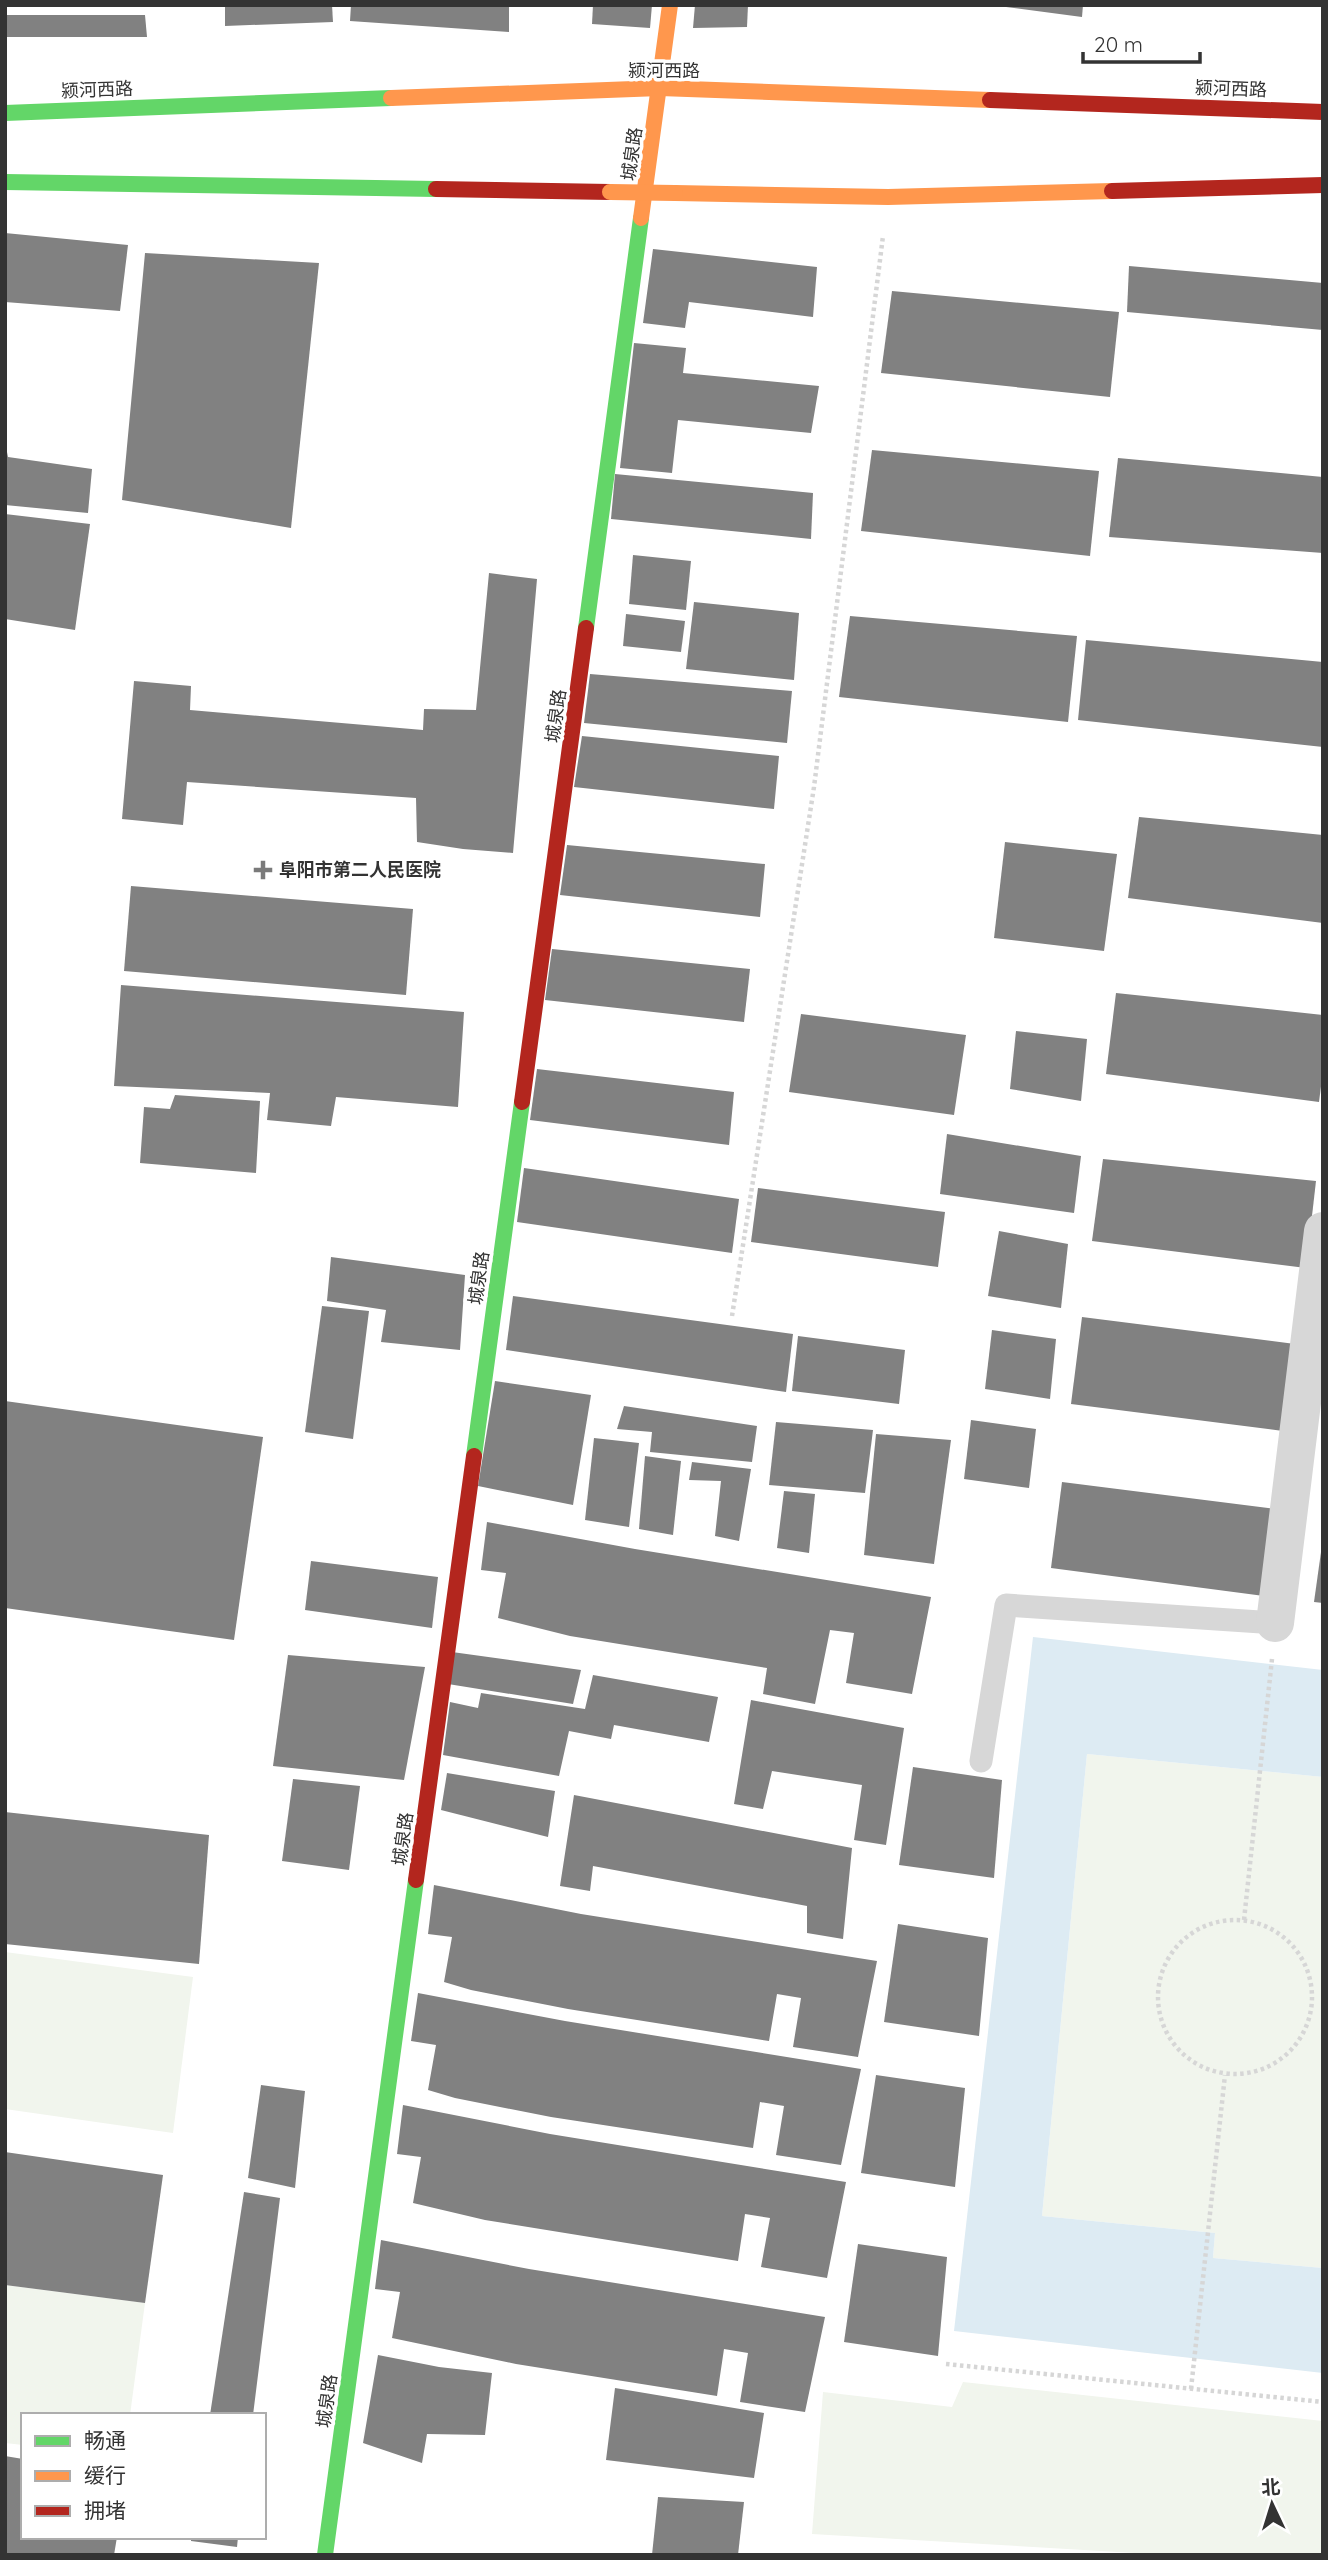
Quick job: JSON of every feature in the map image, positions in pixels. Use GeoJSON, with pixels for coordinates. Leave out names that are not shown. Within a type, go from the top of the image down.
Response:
{"type":"FeatureCollection","features":[{"type":"Feature","properties":{"kind":"main road","name":"城泉路"},"geometry":{"type":"LineString","coordinates":[[326,2555],[670,5]]}},
{"type":"Feature","properties":{"kind":"main road","name":"颍河西路"},"geometry":{"type":"LineString","coordinates":[[5,113],[660,88],[1323,112]]}},
{"type":"Feature","properties":{"kind":"main road"},"geometry":{"type":"LineString","coordinates":[[5,181],[888,197],[1323,185]]}},
{"type":"Feature","properties":{"kind":"street"},"geometry":{"type":"LineString","coordinates":[[1274,1634],[1323,1231]]}},
{"type":"Feature","properties":{"kind":"lane"},"geometry":{"type":"LineString","coordinates":[[981,1761],[1006,1605],[1274,1634]]}},
{"type":"Feature","properties":{"kind":"path"},"geometry":{"type":"LineString","coordinates":[[732,1316],[814,787],[888,197]]}},
{"type":"Feature","properties":{"kind":"path"},"geometry":{"type":"LineString","coordinates":[[1244,1920],[1274,1634]]}},
{"type":"Feature","properties":{"kind":"path"},"geometry":{"type":"LineString","coordinates":[[1244,1920],[1273,1929],[1297,1949],[1310,1976],[1312,2007],[1303,2035],[1283,2058],[1255,2072],[1225,2075],[1196,2065],[1173,2045],[1160,2018],[1157,1988],[1166,1959],[1186,1936],[1213,1922],[1244,1920]]}},
{"type":"Feature","properties":{"kind":"path"},"geometry":{"type":"LineString","coordinates":[[1191,2389],[1225,2075]]}},
{"type":"Feature","properties":{"kind":"path"},"geometry":{"type":"LineString","coordinates":[[946,2364],[1323,2402]]}},
{"type":"Feature","properties":{"kind":"shaded area"},"geometry":{"type":"Polygon","coordinates":[[[1033,1637],[1323,1670],[1323,1777],[1087,1754],[1042,2216],[1215,2233],[1213,2258],[1323,2268],[1323,2373],[954,2331],[1033,1637]]]}},
{"type":"Feature","properties":{"kind":"shaded area"},"geometry":{"type":"Polygon","coordinates":[[[1087,1754],[1323,1777],[1323,2268],[1213,2258],[1215,2233],[1042,2216],[1087,1754]]]}},
{"type":"Feature","properties":{"kind":"shaded area"},"geometry":{"type":"Polygon","coordinates":[[[5,1952],[193,1977],[173,2133],[5,2109],[5,1952]]]}},
{"type":"Feature","properties":{"kind":"shaded area"},"geometry":{"type":"Polygon","coordinates":[[[5,2285],[145,2303],[130,2413],[21,2413],[21,2445],[5,2443],[5,2285]]]}},
{"type":"Feature","properties":{"kind":"shaded area"},"geometry":{"type":"Polygon","coordinates":[[[963,2382],[1323,2421],[1323,2555],[1169,2555],[812,2534],[823,2392],[952,2407],[963,2382]]]}},
{"type":"Feature","properties":{"kind":"building"},"geometry":{"type":"Polygon","coordinates":[[[225,5],[332,5],[333,22],[225,26],[225,5]]]}},
{"type":"Feature","properties":{"kind":"building"},"geometry":{"type":"Polygon","coordinates":[[[351,5],[509,5],[509,32],[350,21],[351,5]]]}},
{"type":"Feature","properties":{"kind":"building"},"geometry":{"type":"Polygon","coordinates":[[[593,5],[652,5],[650,28],[592,24],[593,5]]]}},
{"type":"Feature","properties":{"kind":"building"},"geometry":{"type":"Polygon","coordinates":[[[695,5],[748,5],[747,27],[693,28],[695,5]]]}},
{"type":"Feature","properties":{"kind":"building"},"geometry":{"type":"Polygon","coordinates":[[[1006,5],[1083,5],[1082,17],[1006,5]]]}},
{"type":"Feature","properties":{"kind":"building"},"geometry":{"type":"Polygon","coordinates":[[[5,15],[145,15],[147,37],[6,37],[5,15]]]}},
{"type":"Feature","properties":{"kind":"building"},"geometry":{"type":"Polygon","coordinates":[[[5,233],[128,245],[120,311],[5,302],[5,233]]]}},
{"type":"Feature","properties":{"kind":"building"},"geometry":{"type":"Polygon","coordinates":[[[653,249],[817,267],[813,317],[689,302],[685,328],[643,323],[653,249]]]}},
{"type":"Feature","properties":{"kind":"building"},"geometry":{"type":"Polygon","coordinates":[[[145,253],[319,263],[291,528],[122,500],[145,253]]]}},
{"type":"Feature","properties":{"kind":"building"},"geometry":{"type":"Polygon","coordinates":[[[1129,266],[1323,283],[1323,330],[1127,312],[1129,266]]]}},
{"type":"Feature","properties":{"kind":"building"},"geometry":{"type":"Polygon","coordinates":[[[892,291],[1119,312],[1110,397],[881,373],[892,291]]]}},
{"type":"Feature","properties":{"kind":"building"},"geometry":{"type":"Polygon","coordinates":[[[634,343],[686,348],[683,373],[819,386],[811,433],[678,420],[672,473],[620,468],[634,343]]]}},
{"type":"Feature","properties":{"kind":"building"},"geometry":{"type":"Polygon","coordinates":[[[872,450],[1099,471],[1090,556],[861,531],[872,450]]]}},
{"type":"Feature","properties":{"kind":"building"},"geometry":{"type":"Polygon","coordinates":[[[5,452],[8,457],[92,469],[88,513],[5,505],[5,452]]]}},
{"type":"Feature","properties":{"kind":"building"},"geometry":{"type":"Polygon","coordinates":[[[1118,458],[1323,477],[1323,553],[1109,537],[1118,458]]]}},
{"type":"Feature","properties":{"kind":"building"},"geometry":{"type":"Polygon","coordinates":[[[615,474],[813,493],[811,539],[611,519],[615,474]]]}},
{"type":"Feature","properties":{"kind":"building"},"geometry":{"type":"Polygon","coordinates":[[[5,514],[90,524],[75,630],[5,619],[5,514]]]}},
{"type":"Feature","properties":{"kind":"building"},"geometry":{"type":"Polygon","coordinates":[[[633,555],[691,561],[686,610],[629,604],[633,555]]]}},
{"type":"Feature","properties":{"kind":"building"},"geometry":{"type":"Polygon","coordinates":[[[489,573],[537,579],[513,853],[417,842],[416,798],[187,782],[183,825],[122,819],[134,681],[191,686],[190,710],[423,730],[424,709],[476,710],[489,573]]]}},
{"type":"Feature","properties":{"kind":"building"},"geometry":{"type":"Polygon","coordinates":[[[694,602],[799,613],[794,680],[686,669],[694,602]]]}},
{"type":"Feature","properties":{"kind":"building"},"geometry":{"type":"Polygon","coordinates":[[[626,614],[685,621],[681,652],[623,646],[626,614]]]}},
{"type":"Feature","properties":{"kind":"building"},"geometry":{"type":"Polygon","coordinates":[[[850,616],[1077,636],[1068,722],[839,697],[850,616]]]}},
{"type":"Feature","properties":{"kind":"building"},"geometry":{"type":"Polygon","coordinates":[[[1086,640],[1323,662],[1323,747],[1078,720],[1086,640]]]}},
{"type":"Feature","properties":{"kind":"building"},"geometry":{"type":"Polygon","coordinates":[[[590,674],[792,691],[787,743],[584,723],[590,674]]]}},
{"type":"Feature","properties":{"kind":"building"},"geometry":{"type":"Polygon","coordinates":[[[582,736],[779,756],[774,809],[574,787],[582,736]]]}},
{"type":"Feature","properties":{"kind":"building"},"geometry":{"type":"Polygon","coordinates":[[[1139,817],[1323,835],[1323,923],[1128,898],[1139,817]]]}},
{"type":"Feature","properties":{"kind":"building"},"geometry":{"type":"Polygon","coordinates":[[[1005,842],[1117,854],[1104,951],[994,938],[1005,842]]]}},
{"type":"Feature","properties":{"kind":"building"},"geometry":{"type":"Polygon","coordinates":[[[567,845],[765,864],[760,917],[560,895],[567,845]]]}},
{"type":"Feature","properties":{"kind":"building"},"geometry":{"type":"Polygon","coordinates":[[[131,886],[413,909],[406,995],[124,971],[131,886]]]}},
{"type":"Feature","properties":{"kind":"building"},"geometry":{"type":"Polygon","coordinates":[[[552,949],[750,969],[744,1022],[545,1000],[552,949]]]}},
{"type":"Feature","properties":{"kind":"building"},"geometry":{"type":"Polygon","coordinates":[[[121,985],[464,1012],[458,1107],[336,1097],[331,1126],[267,1120],[270,1093],[114,1086],[121,985]]]}},
{"type":"Feature","properties":{"kind":"building"},"geometry":{"type":"Polygon","coordinates":[[[1116,993],[1323,1015],[1323,1071],[1319,1102],[1106,1074],[1116,993]]]}},
{"type":"Feature","properties":{"kind":"building"},"geometry":{"type":"Polygon","coordinates":[[[801,1014],[966,1035],[954,1115],[789,1092],[801,1014]]]}},
{"type":"Feature","properties":{"kind":"building"},"geometry":{"type":"Polygon","coordinates":[[[1016,1031],[1087,1039],[1081,1101],[1010,1089],[1016,1031]]]}},
{"type":"Feature","properties":{"kind":"building"},"geometry":{"type":"Polygon","coordinates":[[[537,1069],[734,1092],[729,1145],[530,1120],[537,1069]]]}},
{"type":"Feature","properties":{"kind":"building"},"geometry":{"type":"Polygon","coordinates":[[[175,1095],[260,1101],[256,1173],[140,1163],[144,1107],[170,1109],[175,1095]]]}},
{"type":"Feature","properties":{"kind":"building"},"geometry":{"type":"Polygon","coordinates":[[[947,1134],[1081,1156],[1074,1213],[940,1194],[947,1134]]]}},
{"type":"Feature","properties":{"kind":"building"},"geometry":{"type":"Polygon","coordinates":[[[1103,1159],[1316,1181],[1306,1268],[1092,1241],[1103,1159]]]}},
{"type":"Feature","properties":{"kind":"building"},"geometry":{"type":"Polygon","coordinates":[[[524,1168],[739,1199],[732,1253],[517,1222],[524,1168]]]}},
{"type":"Feature","properties":{"kind":"building"},"geometry":{"type":"Polygon","coordinates":[[[758,1188],[945,1212],[938,1267],[751,1242],[758,1188]]]}},
{"type":"Feature","properties":{"kind":"building"},"geometry":{"type":"Polygon","coordinates":[[[999,1231],[1068,1244],[1061,1308],[988,1296],[999,1231]]]}},
{"type":"Feature","properties":{"kind":"building"},"geometry":{"type":"Polygon","coordinates":[[[331,1257],[465,1275],[460,1350],[381,1342],[386,1310],[327,1301],[331,1257]]]}},
{"type":"Feature","properties":{"kind":"building"},"geometry":{"type":"Polygon","coordinates":[[[513,1296],[793,1334],[786,1392],[506,1350],[513,1296]]]}},
{"type":"Feature","properties":{"kind":"building"},"geometry":{"type":"Polygon","coordinates":[[[322,1306],[369,1311],[353,1439],[305,1432],[322,1306]]]}},
{"type":"Feature","properties":{"kind":"building"},"geometry":{"type":"Polygon","coordinates":[[[1082,1317],[1295,1344],[1283,1431],[1071,1404],[1082,1317]]]}},
{"type":"Feature","properties":{"kind":"building"},"geometry":{"type":"Polygon","coordinates":[[[992,1330],[1056,1339],[1050,1399],[985,1389],[992,1330]]]}},
{"type":"Feature","properties":{"kind":"building"},"geometry":{"type":"Polygon","coordinates":[[[798,1336],[905,1350],[899,1404],[792,1391],[798,1336]]]}},
{"type":"Feature","properties":{"kind":"building"},"geometry":{"type":"Polygon","coordinates":[[[495,1381],[591,1395],[573,1505],[478,1486],[495,1381]]]}},
{"type":"Feature","properties":{"kind":"building"},"geometry":{"type":"Polygon","coordinates":[[[5,1401],[263,1437],[234,1640],[5,1608],[5,1401]]]}},
{"type":"Feature","properties":{"kind":"building"},"geometry":{"type":"Polygon","coordinates":[[[624,1406],[757,1426],[752,1462],[650,1452],[652,1432],[617,1429],[624,1406]]]}},
{"type":"Feature","properties":{"kind":"building"},"geometry":{"type":"Polygon","coordinates":[[[971,1420],[1036,1429],[1029,1488],[964,1479],[971,1420]]]}},
{"type":"Feature","properties":{"kind":"building"},"geometry":{"type":"Polygon","coordinates":[[[776,1422],[873,1430],[865,1493],[769,1485],[776,1422]]]}},
{"type":"Feature","properties":{"kind":"building"},"geometry":{"type":"Polygon","coordinates":[[[876,1434],[951,1440],[934,1564],[864,1555],[876,1434]]]}},
{"type":"Feature","properties":{"kind":"building"},"geometry":{"type":"Polygon","coordinates":[[[594,1438],[639,1443],[629,1527],[585,1520],[594,1438]]]}},
{"type":"Feature","properties":{"kind":"building"},"geometry":{"type":"Polygon","coordinates":[[[645,1456],[681,1461],[673,1535],[639,1529],[645,1456]]]}},
{"type":"Feature","properties":{"kind":"building"},"geometry":{"type":"Polygon","coordinates":[[[692,1462],[751,1469],[739,1541],[715,1536],[721,1481],[689,1480],[692,1462]]]}},
{"type":"Feature","properties":{"kind":"building"},"geometry":{"type":"Polygon","coordinates":[[[1062,1482],[1275,1509],[1264,1596],[1051,1568],[1062,1482]]]}},
{"type":"Feature","properties":{"kind":"building"},"geometry":{"type":"Polygon","coordinates":[[[784,1491],[815,1494],[809,1553],[777,1548],[784,1491]]]}},
{"type":"Feature","properties":{"kind":"building"},"geometry":{"type":"Polygon","coordinates":[[[487,1522],[931,1597],[912,1694],[846,1683],[854,1633],[830,1630],[815,1704],[763,1694],[767,1668],[570,1636],[498,1618],[506,1573],[481,1570],[487,1522]]]}},
{"type":"Feature","properties":{"kind":"building"},"geometry":{"type":"Polygon","coordinates":[[[1321,1552],[1323,1553],[1323,1603],[1314,1602],[1321,1552]]]}},
{"type":"Feature","properties":{"kind":"building"},"geometry":{"type":"Polygon","coordinates":[[[311,1561],[438,1577],[432,1628],[305,1610],[311,1561]]]}},
{"type":"Feature","properties":{"kind":"building"},"geometry":{"type":"Polygon","coordinates":[[[452,1652],[581,1670],[573,1704],[448,1684],[452,1652]]]}},
{"type":"Feature","properties":{"kind":"building"},"geometry":{"type":"Polygon","coordinates":[[[288,1655],[425,1667],[404,1780],[273,1766],[288,1655]]]}},
{"type":"Feature","properties":{"kind":"building"},"geometry":{"type":"Polygon","coordinates":[[[593,1675],[718,1697],[709,1742],[614,1725],[611,1739],[569,1731],[559,1776],[443,1755],[450,1702],[478,1708],[481,1693],[585,1709],[593,1675]]]}},
{"type":"Feature","properties":{"kind":"building"},"geometry":{"type":"Polygon","coordinates":[[[751,1700],[904,1728],[886,1845],[854,1840],[862,1785],[772,1771],[763,1809],[734,1804],[751,1700]]]}},
{"type":"Feature","properties":{"kind":"building"},"geometry":{"type":"Polygon","coordinates":[[[913,1767],[1002,1780],[994,1878],[899,1865],[913,1767]]]}},
{"type":"Feature","properties":{"kind":"building"},"geometry":{"type":"Polygon","coordinates":[[[447,1773],[555,1791],[548,1837],[441,1810],[447,1773]]]}},
{"type":"Feature","properties":{"kind":"building"},"geometry":{"type":"Polygon","coordinates":[[[293,1779],[360,1786],[349,1870],[282,1861],[293,1779]]]}},
{"type":"Feature","properties":{"kind":"building"},"geometry":{"type":"Polygon","coordinates":[[[574,1795],[852,1848],[843,1939],[807,1933],[807,1906],[593,1866],[590,1891],[560,1886],[574,1795]]]}},
{"type":"Feature","properties":{"kind":"building"},"geometry":{"type":"Polygon","coordinates":[[[5,1812],[209,1835],[199,1964],[5,1944],[5,1812]]]}},
{"type":"Feature","properties":{"kind":"building"},"geometry":{"type":"Polygon","coordinates":[[[434,1885],[581,1914],[877,1961],[858,2057],[793,2047],[801,1998],[777,1994],[769,2041],[568,2009],[444,1982],[452,1937],[428,1934],[434,1885]]]}},
{"type":"Feature","properties":{"kind":"building"},"geometry":{"type":"Polygon","coordinates":[[[898,1924],[988,1938],[979,2036],[884,2022],[898,1924]]]}},
{"type":"Feature","properties":{"kind":"building"},"geometry":{"type":"Polygon","coordinates":[[[418,1993],[565,2021],[861,2069],[841,2165],[776,2155],[784,2106],[760,2102],[753,2148],[551,2117],[428,2090],[436,2045],[411,2041],[418,1993]]]}},
{"type":"Feature","properties":{"kind":"building"},"geometry":{"type":"Polygon","coordinates":[[[876,2075],[965,2088],[955,2187],[861,2173],[876,2075]]]}},
{"type":"Feature","properties":{"kind":"building"},"geometry":{"type":"Polygon","coordinates":[[[261,2085],[305,2091],[295,2188],[248,2178],[261,2085]]]}},
{"type":"Feature","properties":{"kind":"building"},"geometry":{"type":"Polygon","coordinates":[[[403,2105],[550,2134],[846,2182],[827,2278],[761,2267],[770,2218],[745,2214],[738,2261],[485,2220],[413,2203],[421,2157],[397,2154],[403,2105]]]}},
{"type":"Feature","properties":{"kind":"building"},"geometry":{"type":"Polygon","coordinates":[[[5,2152],[163,2175],[145,2303],[5,2285],[5,2152]]]}},
{"type":"Feature","properties":{"kind":"building"},"geometry":{"type":"Polygon","coordinates":[[[244,2192],[280,2198],[253,2413],[210,2413],[244,2192]]]}},
{"type":"Feature","properties":{"kind":"building"},"geometry":{"type":"Polygon","coordinates":[[[381,2240],[529,2269],[825,2317],[805,2412],[740,2402],[748,2353],[724,2349],[717,2396],[516,2364],[392,2338],[400,2292],[375,2289],[381,2240]]]}},
{"type":"Feature","properties":{"kind":"building"},"geometry":{"type":"Polygon","coordinates":[[[858,2244],[947,2257],[938,2356],[844,2342],[858,2244]]]}},
{"type":"Feature","properties":{"kind":"building"},"geometry":{"type":"Polygon","coordinates":[[[378,2355],[439,2367],[492,2373],[485,2435],[427,2434],[422,2463],[363,2443],[378,2355]]]}},
{"type":"Feature","properties":{"kind":"building"},"geometry":{"type":"Polygon","coordinates":[[[615,2388],[764,2413],[754,2478],[606,2460],[615,2388]]]}},
{"type":"Feature","properties":{"kind":"building"},"geometry":{"type":"Polygon","coordinates":[[[5,2456],[21,2459],[21,2539],[117,2539],[114,2555],[5,2555],[5,2456]]]}},
{"type":"Feature","properties":{"kind":"building"},"geometry":{"type":"Polygon","coordinates":[[[658,2497],[744,2502],[738,2555],[652,2555],[658,2497]]]}},
{"type":"Feature","properties":{"kind":"building"},"geometry":{"type":"Polygon","coordinates":[[[191,2539],[238,2539],[237,2547],[191,2539]]]}},
{"type":"Feature","properties":{"kind":"traffic: fast"},"geometry":{"type":"LineString","coordinates":[[5,113],[391,98]]}},
{"type":"Feature","properties":{"kind":"traffic: fast"},"geometry":{"type":"LineString","coordinates":[[5,182],[436,189]]}},
{"type":"Feature","properties":{"kind":"traffic: fast"},"geometry":{"type":"LineString","coordinates":[[586,628],[641,218]]}},
{"type":"Feature","properties":{"kind":"traffic: fast"},"geometry":{"type":"LineString","coordinates":[[474,1456],[522,1102]]}},
{"type":"Feature","properties":{"kind":"traffic: fast"},"geometry":{"type":"LineString","coordinates":[[325,2555],[416,1880]]}},
{"type":"Feature","properties":{"kind":"traffic: slow"},"geometry":{"type":"LineString","coordinates":[[641,218],[670,5]]}},
{"type":"Feature","properties":{"kind":"traffic: slow"},"geometry":{"type":"LineString","coordinates":[[391,98],[660,88],[990,100]]}},
{"type":"Feature","properties":{"kind":"traffic: slow"},"geometry":{"type":"LineString","coordinates":[[675,193],[888,197],[1112,191]]}},
{"type":"Feature","properties":{"kind":"traffic: slow"},"geometry":{"type":"LineString","coordinates":[[610,192],[675,193]]}},
{"type":"Feature","properties":{"kind":"traffic: jam"},"geometry":{"type":"LineString","coordinates":[[990,100],[1323,112]]}},
{"type":"Feature","properties":{"kind":"traffic: jam"},"geometry":{"type":"LineString","coordinates":[[1112,191],[1323,185]]}},
{"type":"Feature","properties":{"kind":"traffic: jam"},"geometry":{"type":"LineString","coordinates":[[436,189],[610,192]]}},
{"type":"Feature","properties":{"kind":"traffic: jam"},"geometry":{"type":"LineString","coordinates":[[522,1102],[586,628]]}},
{"type":"Feature","properties":{"kind":"traffic: jam"},"geometry":{"type":"LineString","coordinates":[[416,1880],[474,1456]]}},
{"type":"Feature","properties":{"kind":"place","name":"阜阳市第二人民医院"},"geometry":{"type":"Point","coordinates":[263,870]}}]}
